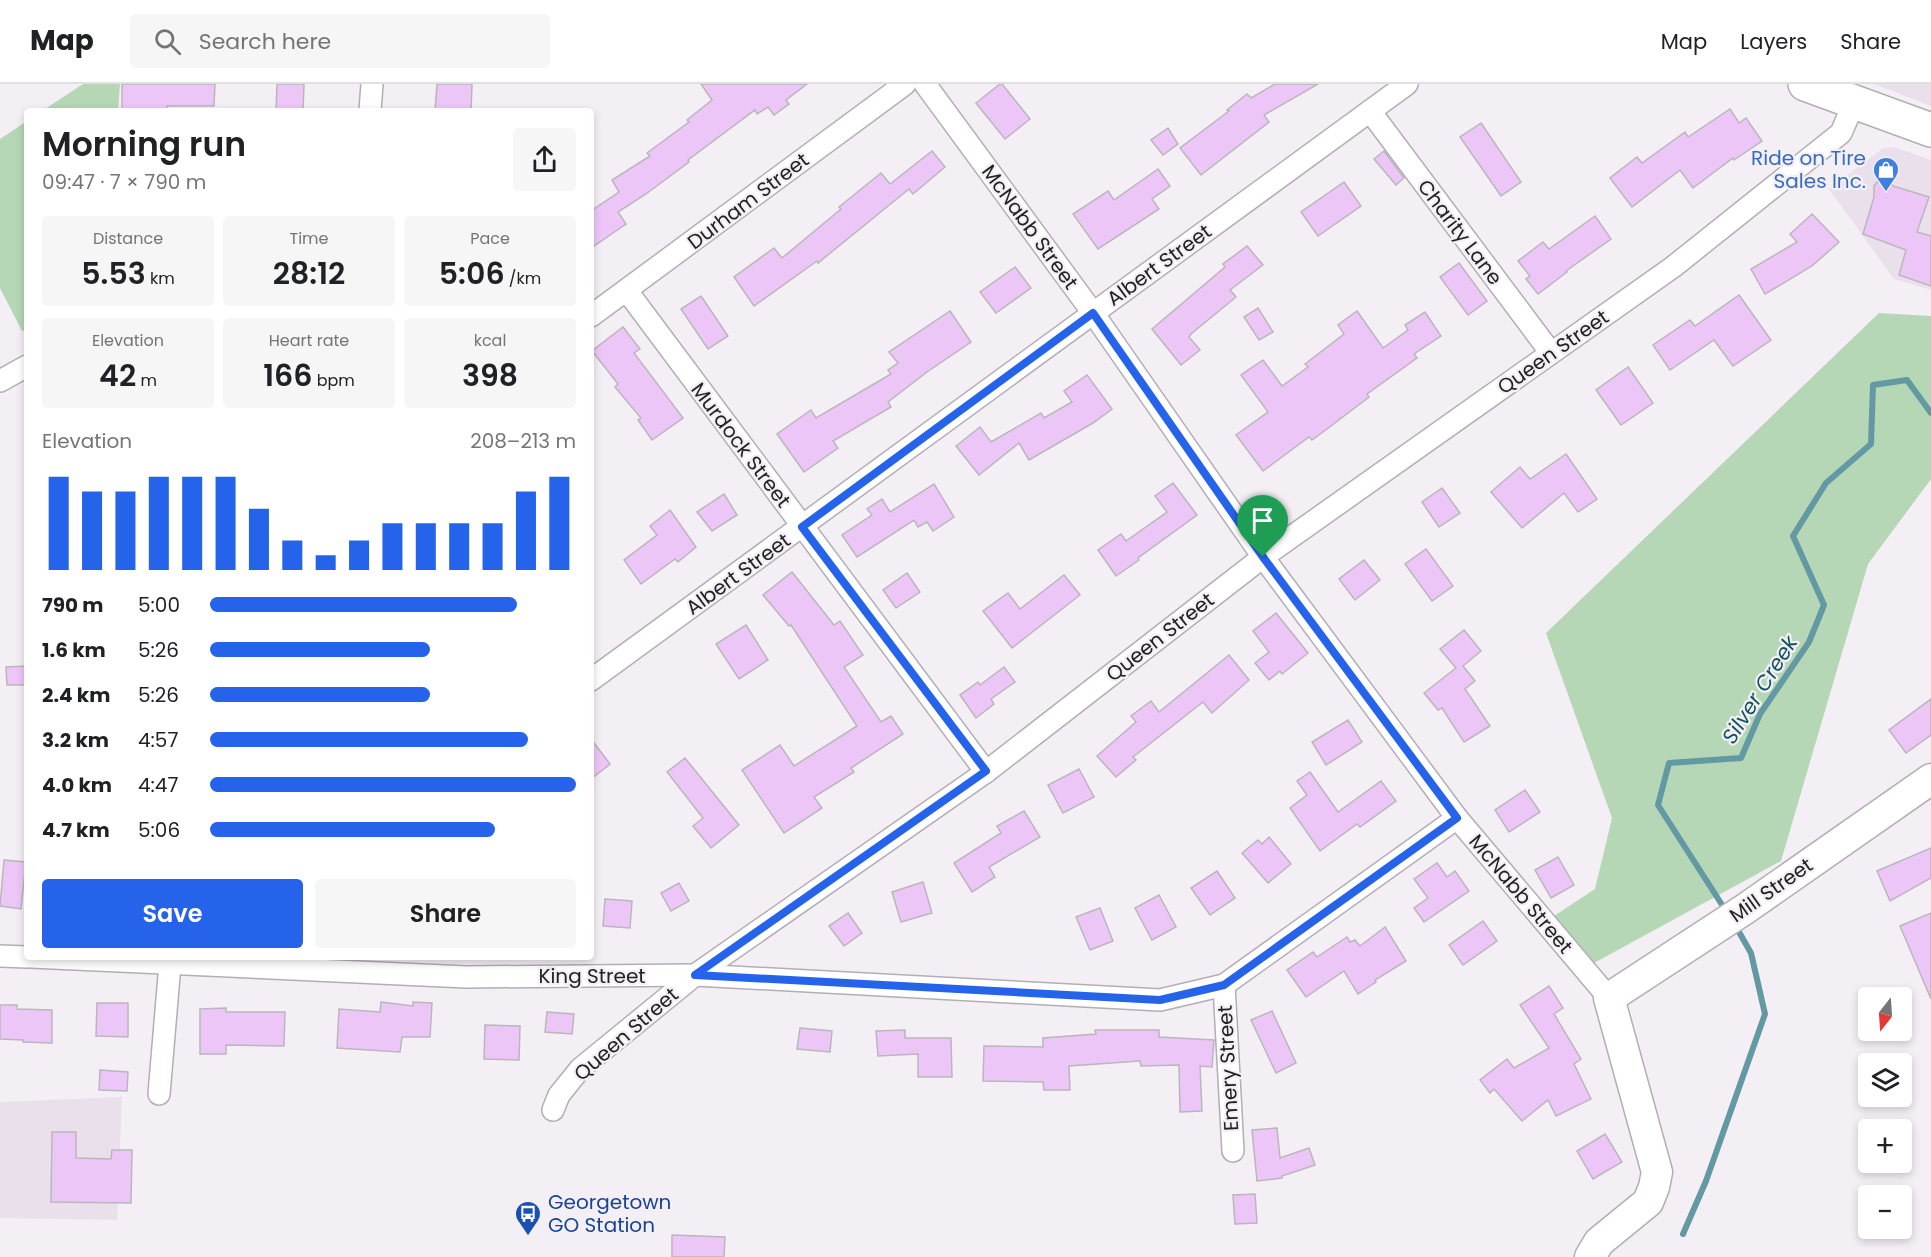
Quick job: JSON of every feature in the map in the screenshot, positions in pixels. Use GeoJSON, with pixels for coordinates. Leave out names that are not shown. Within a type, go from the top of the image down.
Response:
{"type":"FeatureCollection","features":[{"type":"Feature","properties":{"kind":"main road"},"geometry":{"type":"LineString","coordinates":[[1805,84],[1931,130]]}},
{"type":"Feature","properties":{"kind":"street"},"geometry":{"type":"LineString","coordinates":[[370,108],[372,84]]}},
{"type":"Feature","properties":{"kind":"street","name":"Durham Street"},"geometry":{"type":"LineString","coordinates":[[594,314],[905,84]]}},
{"type":"Feature","properties":{"kind":"street","name":"McNabb Street"},"geometry":{"type":"LineString","coordinates":[[925,84],[1093,313],[1263,557],[1457,818],[1609,998],[1657,1173],[1648,1202],[1599,1242],[1590,1257]]}},
{"type":"Feature","properties":{"kind":"street","name":"Albert Street"},"geometry":{"type":"LineString","coordinates":[[594,678],[1407,84]]}},
{"type":"Feature","properties":{"kind":"street","name":"Queen Street"},"geometry":{"type":"LineString","coordinates":[[553,1110],[559,1095],[580,1069],[695,975],[986,771],[1263,557],[1673,267],[1841,133],[1854,103]]}},
{"type":"Feature","properties":{"kind":"street","name":"Charity Lane"},"geometry":{"type":"LineString","coordinates":[[1370,111],[1551,353]]}},
{"type":"Feature","properties":{"kind":"street","name":"Murdock Street"},"geometry":{"type":"LineString","coordinates":[[627,291],[986,771]]}},
{"type":"Feature","properties":{"kind":"street"},"geometry":{"type":"LineString","coordinates":[[0,381],[24,368]]}},
{"type":"Feature","properties":{"kind":"street","name":"Mill Street"},"geometry":{"type":"LineString","coordinates":[[1609,998],[1745,909],[1931,779]]}},
{"type":"Feature","properties":{"kind":"street","name":"King Street"},"geometry":{"type":"LineString","coordinates":[[127,960],[170,964],[466,967],[695,975],[1160,1000],[1224,985],[1457,818]]}},
{"type":"Feature","properties":{"kind":"street","name":"King Street"},"geometry":{"type":"LineString","coordinates":[[0,956],[24,957]]}},
{"type":"Feature","properties":{"kind":"street"},"geometry":{"type":"LineString","coordinates":[[159,1094],[170,964]]}},
{"type":"Feature","properties":{"kind":"street","name":"Emery Street"},"geometry":{"type":"LineString","coordinates":[[1224,985],[1233,1151]]}},
{"type":"Feature","properties":{"kind":"shaded area"},"geometry":{"type":"Polygon","coordinates":[[[1874,84],[1931,84],[1931,106],[1874,84]]]}},
{"type":"Feature","properties":{"kind":"shaded area"},"geometry":{"type":"Polygon","coordinates":[[[1894,147],[1931,160],[1931,290],[1894,279],[1829,189],[1882,149],[1894,147]]]}},
{"type":"Feature","properties":{"kind":"shaded area"},"geometry":{"type":"Polygon","coordinates":[[[122,1097],[117,1220],[0,1218],[0,1102],[122,1097]]]}},
{"type":"Feature","properties":{"kind":"green space"},"geometry":{"type":"Polygon","coordinates":[[[83,84],[120,84],[118,108],[47,108],[83,84]]]}},
{"type":"Feature","properties":{"kind":"green space"},"geometry":{"type":"Polygon","coordinates":[[[24,123],[24,331],[22,331],[0,288],[0,139],[24,123]]]}},
{"type":"Feature","properties":{"kind":"green space"},"geometry":{"type":"Polygon","coordinates":[[[1879,313],[1931,316],[1931,479],[1868,564],[1781,861],[1594,963],[1576,950],[1551,918],[1595,889],[1612,818],[1546,633],[1879,313]]]}},
{"type":"Feature","properties":{"kind":"building"},"geometry":{"type":"Polygon","coordinates":[[[122,84],[215,84],[214,106],[122,108],[122,84]]]}},
{"type":"Feature","properties":{"kind":"building"},"geometry":{"type":"Polygon","coordinates":[[[277,84],[304,84],[303,108],[276,108],[277,84]]]}},
{"type":"Feature","properties":{"kind":"building"},"geometry":{"type":"Polygon","coordinates":[[[437,84],[472,84],[471,108],[435,108],[437,84]]]}},
{"type":"Feature","properties":{"kind":"building"},"geometry":{"type":"Polygon","coordinates":[[[701,84],[807,84],[786,100],[789,104],[774,115],[768,107],[757,114],[755,110],[688,160],[689,162],[618,212],[626,224],[594,246],[594,209],[619,192],[612,180],[650,156],[647,153],[689,122],[687,120],[712,100],[701,84]]]}},
{"type":"Feature","properties":{"kind":"building"},"geometry":{"type":"Polygon","coordinates":[[[1000,84],[1030,119],[1005,139],[976,103],[1000,84]]]}},
{"type":"Feature","properties":{"kind":"building"},"geometry":{"type":"Polygon","coordinates":[[[1275,84],[1318,84],[1264,115],[1269,122],[1201,175],[1180,148],[1229,111],[1227,110],[1247,94],[1251,98],[1275,84]]]}},
{"type":"Feature","properties":{"kind":"building"},"geometry":{"type":"Polygon","coordinates":[[[1730,109],[1739,123],[1746,118],[1762,141],[1734,160],[1733,158],[1693,188],[1680,170],[1632,207],[1610,178],[1637,157],[1642,163],[1685,132],[1688,137],[1730,109]]]}},
{"type":"Feature","properties":{"kind":"building"},"geometry":{"type":"Polygon","coordinates":[[[1481,123],[1521,182],[1501,196],[1460,137],[1481,123]]]}},
{"type":"Feature","properties":{"kind":"building"},"geometry":{"type":"Polygon","coordinates":[[[1168,128],[1178,144],[1163,155],[1151,140],[1168,128]]]}},
{"type":"Feature","properties":{"kind":"building"},"geometry":{"type":"Polygon","coordinates":[[[932,151],[945,167],[913,194],[909,189],[818,263],[817,261],[754,306],[734,277],[774,248],[782,258],[881,173],[890,184],[932,151]]]}},
{"type":"Feature","properties":{"kind":"building"},"geometry":{"type":"Polygon","coordinates":[[[1384,151],[1404,178],[1396,185],[1374,159],[1384,151]]]}},
{"type":"Feature","properties":{"kind":"building"},"geometry":{"type":"Polygon","coordinates":[[[1158,169],[1170,186],[1152,199],[1159,209],[1098,249],[1073,214],[1108,191],[1114,200],[1158,169]]]}},
{"type":"Feature","properties":{"kind":"building"},"geometry":{"type":"Polygon","coordinates":[[[1889,178],[1893,186],[1929,197],[1917,232],[1931,236],[1931,286],[1899,275],[1906,250],[1863,234],[1874,197],[1874,186],[1879,180],[1889,178]]]}},
{"type":"Feature","properties":{"kind":"building"},"geometry":{"type":"Polygon","coordinates":[[[1344,182],[1361,206],[1318,236],[1301,212],[1344,182]]]}},
{"type":"Feature","properties":{"kind":"building"},"geometry":{"type":"Polygon","coordinates":[[[1812,214],[1839,242],[1812,266],[1765,294],[1751,269],[1797,242],[1790,234],[1812,214]]]}},
{"type":"Feature","properties":{"kind":"building"},"geometry":{"type":"Polygon","coordinates":[[[1595,216],[1611,239],[1538,294],[1526,279],[1530,276],[1518,261],[1543,242],[1549,249],[1595,216]]]}},
{"type":"Feature","properties":{"kind":"building"},"geometry":{"type":"Polygon","coordinates":[[[1247,246],[1263,265],[1230,290],[1236,297],[1191,334],[1189,337],[1200,350],[1181,365],[1152,329],[1225,267],[1223,264],[1247,246]]]}},
{"type":"Feature","properties":{"kind":"building"},"geometry":{"type":"Polygon","coordinates":[[[1459,263],[1487,301],[1468,315],[1440,277],[1459,263]]]}},
{"type":"Feature","properties":{"kind":"building"},"geometry":{"type":"Polygon","coordinates":[[[1015,267],[1031,288],[996,313],[980,292],[1015,267]]]}},
{"type":"Feature","properties":{"kind":"building"},"geometry":{"type":"Polygon","coordinates":[[[1739,295],[1771,340],[1733,366],[1714,340],[1670,370],[1653,345],[1690,320],[1695,326],[1739,295]]]}},
{"type":"Feature","properties":{"kind":"building"},"geometry":{"type":"Polygon","coordinates":[[[701,296],[728,336],[708,349],[681,309],[701,296]]]}},
{"type":"Feature","properties":{"kind":"building"},"geometry":{"type":"Polygon","coordinates":[[[1258,308],[1273,332],[1259,340],[1244,317],[1258,308]]]}},
{"type":"Feature","properties":{"kind":"building"},"geometry":{"type":"Polygon","coordinates":[[[950,311],[971,342],[888,402],[891,407],[833,441],[838,448],[804,472],[777,434],[811,410],[816,418],[891,374],[888,370],[898,363],[889,352],[950,311]]]}},
{"type":"Feature","properties":{"kind":"building"},"geometry":{"type":"Polygon","coordinates":[[[1357,311],[1383,348],[1408,330],[1405,325],[1425,312],[1441,336],[1414,354],[1417,358],[1367,394],[1369,397],[1327,429],[1312,440],[1309,437],[1263,471],[1236,435],[1268,412],[1241,375],[1263,360],[1282,386],[1308,367],[1305,364],[1344,334],[1338,325],[1357,311]]]}},
{"type":"Feature","properties":{"kind":"building"},"geometry":{"type":"Polygon","coordinates":[[[623,327],[640,349],[634,353],[683,418],[652,440],[638,420],[641,418],[615,387],[618,384],[594,354],[594,349],[623,327]]]}},
{"type":"Feature","properties":{"kind":"building"},"geometry":{"type":"Polygon","coordinates":[[[1628,367],[1653,403],[1621,425],[1596,390],[1628,367]]]}},
{"type":"Feature","properties":{"kind":"building"},"geometry":{"type":"Polygon","coordinates":[[[1087,375],[1112,409],[1093,423],[1029,460],[1019,443],[979,475],[956,446],[980,427],[991,442],[1041,413],[1044,418],[1072,402],[1064,391],[1087,375]]]}},
{"type":"Feature","properties":{"kind":"building"},"geometry":{"type":"Polygon","coordinates":[[[1566,454],[1597,499],[1578,512],[1564,493],[1522,528],[1491,492],[1520,467],[1530,479],[1566,454]]]}},
{"type":"Feature","properties":{"kind":"building"},"geometry":{"type":"Polygon","coordinates":[[[1173,483],[1197,515],[1116,576],[1098,550],[1121,534],[1126,541],[1167,512],[1155,496],[1173,483]]]}},
{"type":"Feature","properties":{"kind":"building"},"geometry":{"type":"Polygon","coordinates":[[[934,484],[954,517],[933,531],[927,522],[918,527],[914,520],[857,557],[842,535],[872,515],[867,509],[882,499],[890,512],[934,484]]]}},
{"type":"Feature","properties":{"kind":"building"},"geometry":{"type":"Polygon","coordinates":[[[1442,488],[1460,513],[1439,527],[1422,502],[1442,488]]]}},
{"type":"Feature","properties":{"kind":"building"},"geometry":{"type":"Polygon","coordinates":[[[724,494],[737,515],[712,531],[697,512],[724,494]]]}},
{"type":"Feature","properties":{"kind":"building"},"geometry":{"type":"Polygon","coordinates":[[[670,510],[696,547],[678,562],[675,559],[641,584],[624,560],[657,535],[650,526],[670,510]]]}},
{"type":"Feature","properties":{"kind":"building"},"geometry":{"type":"Polygon","coordinates":[[[1426,549],[1453,586],[1432,601],[1405,564],[1426,549]]]}},
{"type":"Feature","properties":{"kind":"building"},"geometry":{"type":"Polygon","coordinates":[[[1364,560],[1380,580],[1355,600],[1339,579],[1364,560]]]}},
{"type":"Feature","properties":{"kind":"building"},"geometry":{"type":"Polygon","coordinates":[[[792,572],[834,625],[840,621],[863,655],[844,667],[881,722],[891,716],[903,734],[851,768],[854,772],[814,797],[822,808],[784,833],[742,770],[780,745],[794,766],[857,726],[791,625],[789,626],[763,595],[792,572]]]}},
{"type":"Feature","properties":{"kind":"building"},"geometry":{"type":"Polygon","coordinates":[[[907,573],[920,592],[896,608],[883,590],[907,573]]]}},
{"type":"Feature","properties":{"kind":"building"},"geometry":{"type":"Polygon","coordinates":[[[1064,575],[1080,595],[1012,648],[983,611],[1008,593],[1020,609],[1064,575]]]}},
{"type":"Feature","properties":{"kind":"building"},"geometry":{"type":"Polygon","coordinates":[[[1276,613],[1308,653],[1282,674],[1280,671],[1269,680],[1255,663],[1269,652],[1253,631],[1276,613]]]}},
{"type":"Feature","properties":{"kind":"building"},"geometry":{"type":"Polygon","coordinates":[[[746,625],[768,660],[739,679],[716,644],[746,625]]]}},
{"type":"Feature","properties":{"kind":"building"},"geometry":{"type":"Polygon","coordinates":[[[1464,630],[1481,651],[1463,666],[1475,681],[1465,689],[1490,726],[1464,742],[1442,708],[1438,710],[1424,693],[1456,668],[1440,649],[1464,630]]]}},
{"type":"Feature","properties":{"kind":"building"},"geometry":{"type":"Polygon","coordinates":[[[1229,655],[1249,680],[1212,713],[1203,702],[1133,757],[1136,760],[1116,777],[1097,756],[1136,722],[1131,716],[1151,701],[1159,712],[1229,655]]]}},
{"type":"Feature","properties":{"kind":"building"},"geometry":{"type":"Polygon","coordinates":[[[24,666],[24,685],[7,685],[6,667],[24,666]]]}},
{"type":"Feature","properties":{"kind":"building"},"geometry":{"type":"Polygon","coordinates":[[[1004,667],[1015,682],[991,699],[994,704],[976,718],[960,695],[978,682],[980,685],[1004,667]]]}},
{"type":"Feature","properties":{"kind":"building"},"geometry":{"type":"Polygon","coordinates":[[[1931,699],[1931,735],[1906,753],[1889,730],[1931,699]]]}},
{"type":"Feature","properties":{"kind":"building"},"geometry":{"type":"Polygon","coordinates":[[[1348,720],[1362,742],[1326,765],[1312,742],[1348,720]]]}},
{"type":"Feature","properties":{"kind":"building"},"geometry":{"type":"Polygon","coordinates":[[[594,743],[610,764],[594,777],[594,743]]]}},
{"type":"Feature","properties":{"kind":"building"},"geometry":{"type":"Polygon","coordinates":[[[685,758],[739,825],[711,848],[693,826],[703,818],[667,772],[685,758]]]}},
{"type":"Feature","properties":{"kind":"building"},"geometry":{"type":"Polygon","coordinates":[[[1079,769],[1094,797],[1063,813],[1048,785],[1079,769]]]}},
{"type":"Feature","properties":{"kind":"building"},"geometry":{"type":"Polygon","coordinates":[[[1310,772],[1338,812],[1381,781],[1396,801],[1360,827],[1357,824],[1320,851],[1290,808],[1307,795],[1297,781],[1310,772]]]}},
{"type":"Feature","properties":{"kind":"building"},"geometry":{"type":"Polygon","coordinates":[[[1525,790],[1540,812],[1509,832],[1495,810],[1525,790]]]}},
{"type":"Feature","properties":{"kind":"building"},"geometry":{"type":"Polygon","coordinates":[[[1024,811],[1040,837],[989,867],[995,877],[972,892],[954,863],[1001,833],[997,826],[1024,811]]]}},
{"type":"Feature","properties":{"kind":"building"},"geometry":{"type":"Polygon","coordinates":[[[1269,837],[1291,864],[1268,883],[1242,853],[1258,840],[1262,844],[1269,837]]]}},
{"type":"Feature","properties":{"kind":"building"},"geometry":{"type":"Polygon","coordinates":[[[1931,848],[1931,878],[1890,901],[1877,871],[1931,848]]]}},
{"type":"Feature","properties":{"kind":"building"},"geometry":{"type":"Polygon","coordinates":[[[1558,857],[1574,885],[1551,898],[1535,870],[1558,857]]]}},
{"type":"Feature","properties":{"kind":"building"},"geometry":{"type":"Polygon","coordinates":[[[4,860],[24,862],[21,909],[0,906],[4,860]]]}},
{"type":"Feature","properties":{"kind":"building"},"geometry":{"type":"Polygon","coordinates":[[[1437,863],[1447,877],[1455,871],[1469,891],[1424,922],[1414,908],[1428,898],[1414,879],[1437,863]]]}},
{"type":"Feature","properties":{"kind":"building"},"geometry":{"type":"Polygon","coordinates":[[[1217,871],[1235,898],[1210,915],[1191,888],[1217,871]]]}},
{"type":"Feature","properties":{"kind":"building"},"geometry":{"type":"Polygon","coordinates":[[[923,882],[932,913],[901,922],[892,892],[923,882]]]}},
{"type":"Feature","properties":{"kind":"building"},"geometry":{"type":"Polygon","coordinates":[[[679,883],[689,901],[671,911],[661,893],[679,883]]]}},
{"type":"Feature","properties":{"kind":"building"},"geometry":{"type":"Polygon","coordinates":[[[1159,895],[1176,927],[1152,940],[1135,908],[1159,895]]]}},
{"type":"Feature","properties":{"kind":"building"},"geometry":{"type":"Polygon","coordinates":[[[605,899],[632,901],[630,928],[603,926],[605,899]]]}},
{"type":"Feature","properties":{"kind":"building"},"geometry":{"type":"Polygon","coordinates":[[[1100,908],[1113,941],[1090,950],[1076,917],[1100,908]]]}},
{"type":"Feature","properties":{"kind":"building"},"geometry":{"type":"Polygon","coordinates":[[[848,913],[862,933],[844,946],[829,926],[848,913]]]}},
{"type":"Feature","properties":{"kind":"building"},"geometry":{"type":"Polygon","coordinates":[[[1931,913],[1931,999],[1900,926],[1931,913]]]}},
{"type":"Feature","properties":{"kind":"building"},"geometry":{"type":"Polygon","coordinates":[[[1483,921],[1497,941],[1463,965],[1449,945],[1483,921]]]}},
{"type":"Feature","properties":{"kind":"building"},"geometry":{"type":"Polygon","coordinates":[[[1385,927],[1406,961],[1375,980],[1376,982],[1358,994],[1344,971],[1306,997],[1287,970],[1313,952],[1317,957],[1347,937],[1350,942],[1355,940],[1360,946],[1385,927]]]}},
{"type":"Feature","properties":{"kind":"building"},"geometry":{"type":"Polygon","coordinates":[[[1549,986],[1563,1008],[1554,1014],[1581,1059],[1574,1064],[1591,1099],[1556,1116],[1548,1100],[1522,1121],[1494,1089],[1490,1093],[1480,1080],[1507,1059],[1514,1068],[1549,1048],[1520,1005],[1549,986]]]}},
{"type":"Feature","properties":{"kind":"building"},"geometry":{"type":"Polygon","coordinates":[[[381,1002],[413,1006],[413,1002],[432,1003],[430,1037],[402,1037],[400,1052],[337,1048],[339,1009],[380,1012],[381,1002]]]}},
{"type":"Feature","properties":{"kind":"building"},"geometry":{"type":"Polygon","coordinates":[[[97,1003],[128,1003],[128,1037],[96,1036],[97,1003]]]}},
{"type":"Feature","properties":{"kind":"building"},"geometry":{"type":"Polygon","coordinates":[[[0,1005],[17,1005],[17,1009],[52,1010],[52,1043],[0,1039],[0,1005]]]}},
{"type":"Feature","properties":{"kind":"building"},"geometry":{"type":"Polygon","coordinates":[[[226,1008],[226,1012],[285,1012],[284,1046],[226,1045],[226,1054],[200,1054],[200,1009],[226,1008]]]}},
{"type":"Feature","properties":{"kind":"building"},"geometry":{"type":"Polygon","coordinates":[[[1272,1011],[1296,1063],[1276,1073],[1251,1020],[1272,1011]]]}},
{"type":"Feature","properties":{"kind":"building"},"geometry":{"type":"Polygon","coordinates":[[[547,1012],[574,1014],[572,1034],[545,1032],[547,1012]]]}},
{"type":"Feature","properties":{"kind":"building"},"geometry":{"type":"Polygon","coordinates":[[[485,1025],[520,1026],[519,1060],[484,1059],[485,1025]]]}},
{"type":"Feature","properties":{"kind":"building"},"geometry":{"type":"Polygon","coordinates":[[[800,1028],[832,1031],[830,1052],[797,1049],[800,1028]]]}},
{"type":"Feature","properties":{"kind":"building"},"geometry":{"type":"Polygon","coordinates":[[[905,1030],[905,1038],[951,1038],[952,1077],[918,1077],[918,1054],[878,1056],[876,1031],[905,1030]]]}},
{"type":"Feature","properties":{"kind":"building"},"geometry":{"type":"Polygon","coordinates":[[[1095,1030],[1159,1030],[1159,1037],[1214,1040],[1212,1067],[1200,1066],[1202,1111],[1180,1112],[1179,1065],[1141,1066],[1140,1061],[1069,1066],[1070,1090],[1044,1090],[1043,1082],[983,1081],[984,1046],[1043,1047],[1043,1038],[1096,1034],[1095,1030]]]}},
{"type":"Feature","properties":{"kind":"building"},"geometry":{"type":"Polygon","coordinates":[[[100,1070],[128,1072],[127,1091],[99,1090],[100,1070]]]}},
{"type":"Feature","properties":{"kind":"building"},"geometry":{"type":"Polygon","coordinates":[[[1277,1128],[1280,1158],[1309,1148],[1315,1165],[1282,1176],[1282,1178],[1257,1181],[1252,1130],[1277,1128]]]}},
{"type":"Feature","properties":{"kind":"building"},"geometry":{"type":"Polygon","coordinates":[[[52,1132],[76,1132],[76,1158],[111,1159],[112,1150],[132,1150],[131,1203],[51,1202],[52,1132]]]}},
{"type":"Feature","properties":{"kind":"building"},"geometry":{"type":"Polygon","coordinates":[[[1605,1134],[1622,1162],[1593,1179],[1577,1151],[1605,1134]]]}},
{"type":"Feature","properties":{"kind":"building"},"geometry":{"type":"Polygon","coordinates":[[[1255,1194],[1257,1223],[1235,1224],[1233,1195],[1255,1194]]]}},
{"type":"Feature","properties":{"kind":"building"},"geometry":{"type":"Polygon","coordinates":[[[672,1235],[725,1237],[724,1257],[672,1257],[672,1235]]]}},
{"type":"Feature","properties":{"kind":"waterway","name":"Silver Creek"},"geometry":{"type":"LineString","coordinates":[[1726,911],[1658,805],[1669,763],[1741,758],[1760,714],[1809,642],[1824,605],[1793,536],[1826,483],[1871,444],[1873,385],[1907,380],[1931,413]]}},
{"type":"Feature","properties":{"kind":"waterway","name":"Silver Creek"},"geometry":{"type":"LineString","coordinates":[[1683,1234],[1706,1181],[1765,1014],[1751,953],[1735,925]]}},
{"type":"Feature","properties":{"kind":"place","name":"Ride on Tire Sales Inc."},"geometry":{"type":"Point","coordinates":[1886,193]}},
{"type":"Feature","properties":{"kind":"place","name":"Georgetown GO Station"},"geometry":{"type":"Point","coordinates":[528,1237]}},
{"type":"Feature","properties":{"kind":"route"},"geometry":{"type":"LineString","coordinates":[[1093,313],[1263,557],[1457,818],[1224,985],[1160,1000],[695,975],[986,771],[802,527],[1093,313]]}}]}
